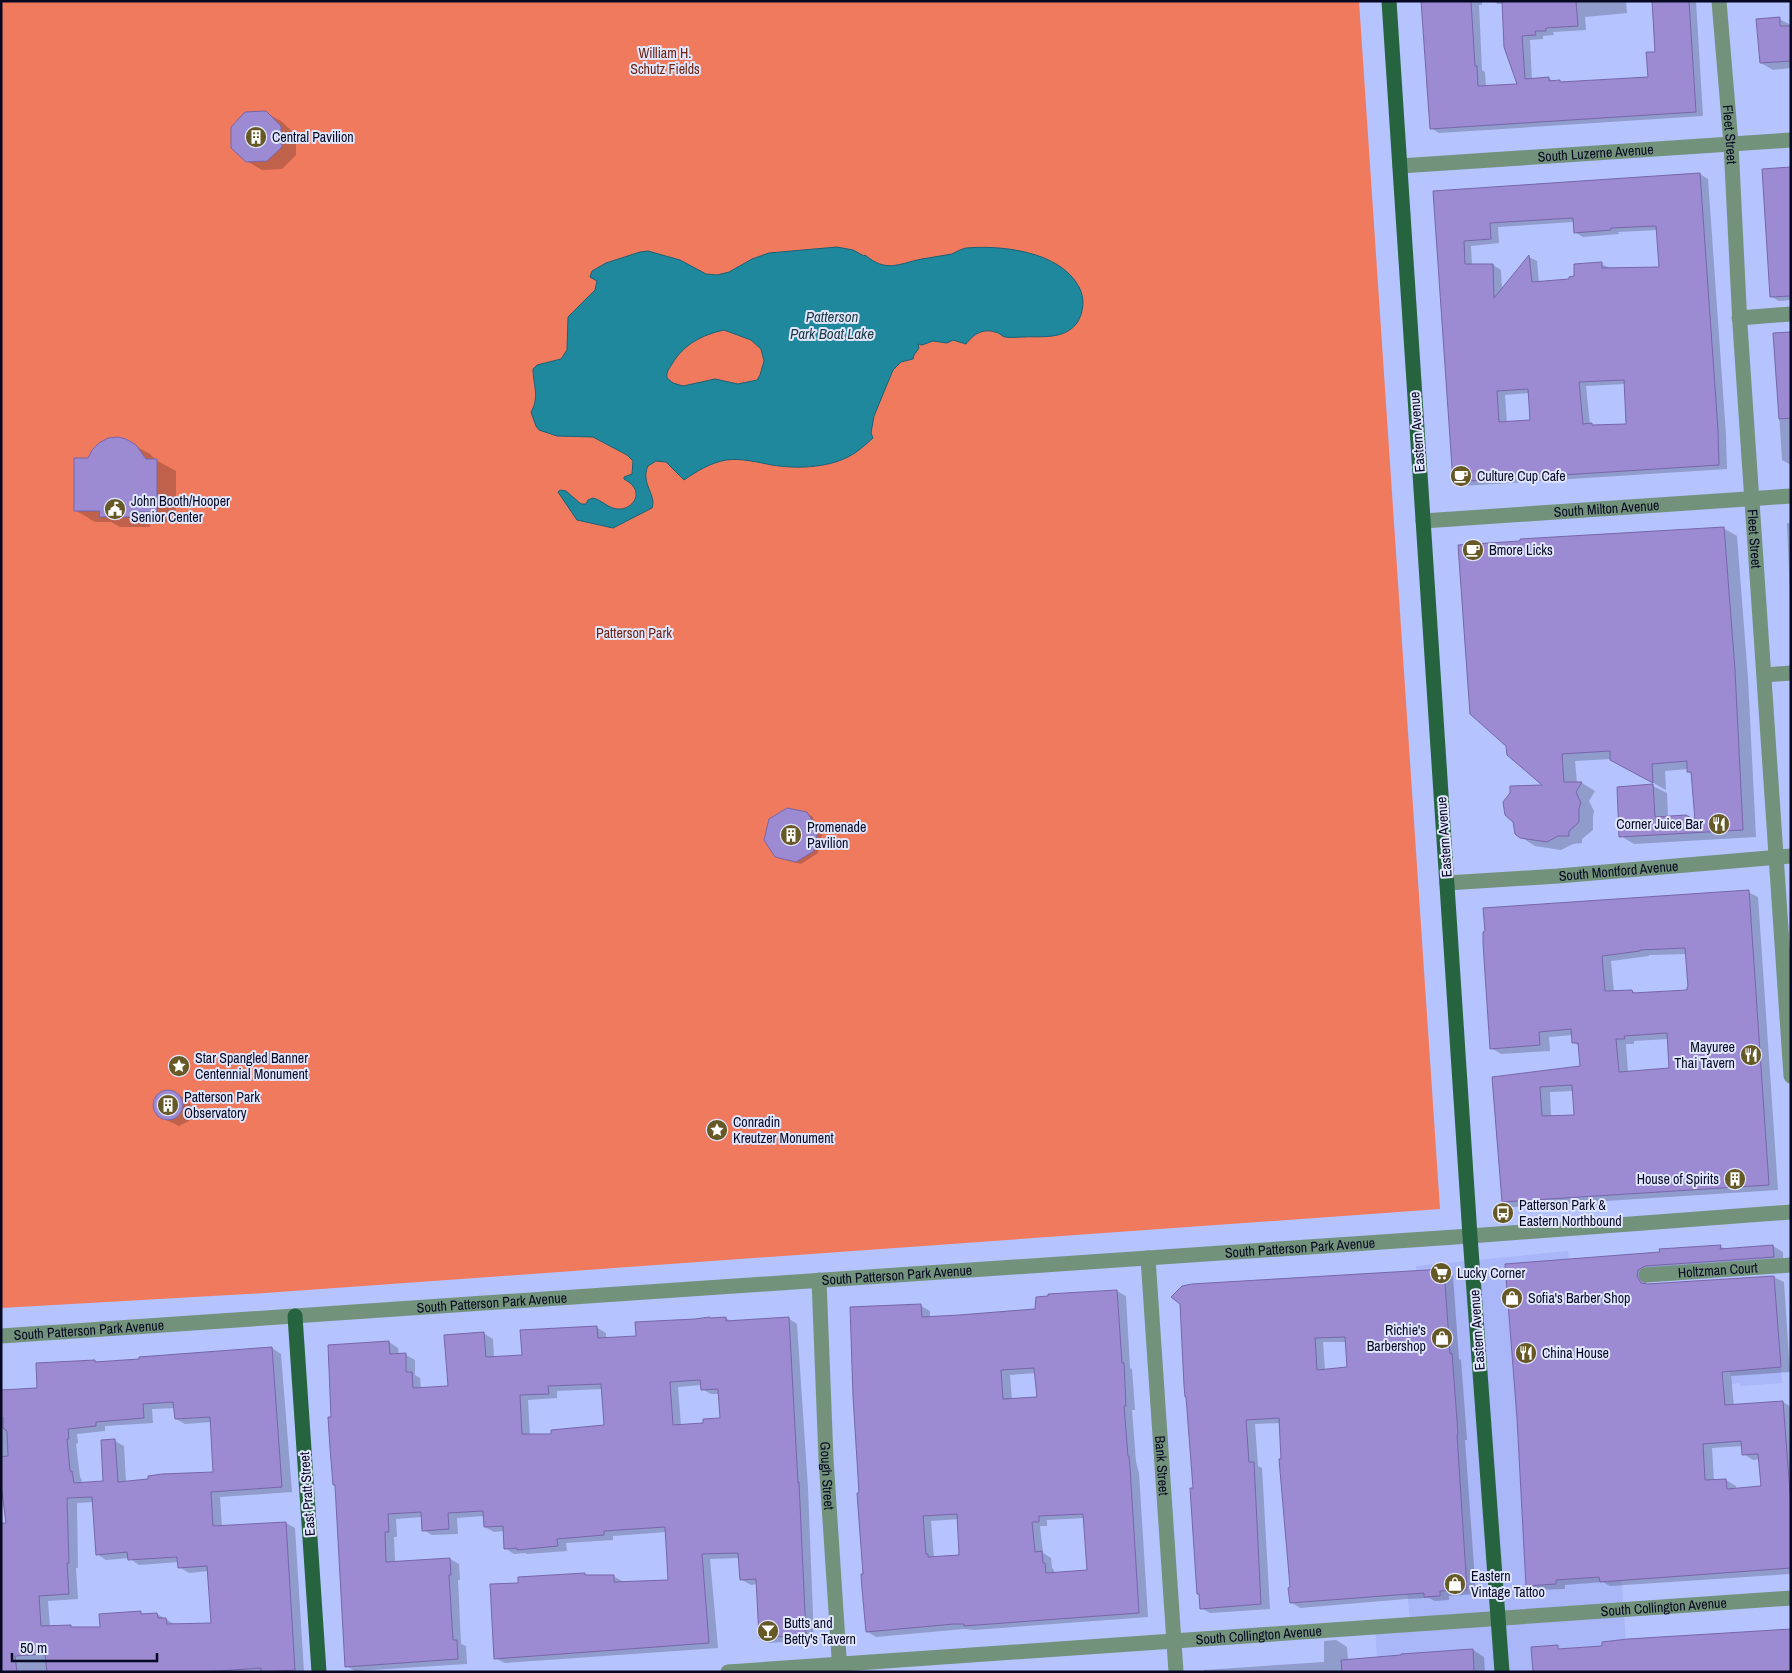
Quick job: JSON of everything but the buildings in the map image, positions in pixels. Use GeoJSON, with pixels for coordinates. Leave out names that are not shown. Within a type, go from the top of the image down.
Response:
{"type":"FeatureCollection","features":[{"type":"Feature","properties":{"kind":"main road","name":"Eastern Avenue"},"geometry":{"type":"LineString","coordinates":[[1389,1],[1470,1236],[1502,1672]]}},
{"type":"Feature","properties":{"kind":"main road","name":"East Pratt Street"},"geometry":{"type":"LineString","coordinates":[[295,1316],[319,1672]]}},
{"type":"Feature","properties":{"kind":"street","name":"Fleet Street"},"geometry":{"type":"LineString","coordinates":[[1719,1],[1730,144],[1739,318],[1765,675],[1784,857],[1791,1076]]}},
{"type":"Feature","properties":{"kind":"street","name":"South Luzerne Avenue"},"geometry":{"type":"LineString","coordinates":[[1400,166],[1791,140]]}},
{"type":"Feature","properties":{"kind":"street"},"geometry":{"type":"LineString","coordinates":[[1739,318],[1791,314]]}},
{"type":"Feature","properties":{"kind":"street","name":"South Milton Avenue"},"geometry":{"type":"LineString","coordinates":[[1423,521],[1791,496]]}},
{"type":"Feature","properties":{"kind":"street"},"geometry":{"type":"LineString","coordinates":[[1765,675],[1791,673]]}},
{"type":"Feature","properties":{"kind":"street","name":"South Montford Avenue"},"geometry":{"type":"LineString","coordinates":[[1447,883],[1784,857]]}},
{"type":"Feature","properties":{"kind":"street","name":"South Patterson Park Avenue"},"geometry":{"type":"LineString","coordinates":[[1,1336],[1470,1236],[1791,1212]]}},
{"type":"Feature","properties":{"kind":"street","name":"Bank Street"},"geometry":{"type":"LineString","coordinates":[[1148,1258],[1176,1672]]}},
{"type":"Feature","properties":{"kind":"street","name":"Holtzman Court"},"geometry":{"type":"LineString","coordinates":[[1646,1275],[1791,1265]]}},
{"type":"Feature","properties":{"kind":"street","name":"Gough Street"},"geometry":{"type":"LineString","coordinates":[[819,1280],[826,1459],[840,1668]]}},
{"type":"Feature","properties":{"kind":"street","name":"South Collington Avenue"},"geometry":{"type":"LineString","coordinates":[[728,1672],[840,1668],[1173,1641],[1791,1598]]}},
{"type":"Feature","properties":{"kind":"shaded area"},"geometry":{"type":"Polygon","coordinates":[[[1568,1251],[1575,1325],[1604,1323],[1628,1672],[1378,1672],[1375,1627],[1410,1624],[1388,1354],[1422,1351],[1416,1266],[1568,1251]]]}},
{"type":"Feature","properties":{"kind":"shaded area"},"geometry":{"type":"Polygon","coordinates":[[[1781,1367],[1782,1383],[1740,1386],[1740,1383],[1731,1384],[1730,1371],[1781,1367]]]}},
{"type":"Feature","properties":{"kind":"green space","name":"Patterson Park"},"geometry":{"type":"Polygon","coordinates":[[[1,1],[1359,1],[1440,1209],[265,1293],[1,1308],[1,1]]]}},
{"type":"Feature","properties":{"kind":"water","name":"Patterson Park Boat Lake"},"geometry":{"type":"Polygon","coordinates":[[[837,247],[853,250],[880,264],[892,266],[952,254],[966,248],[980,247],[1012,250],[1044,258],[1058,265],[1070,275],[1081,291],[1083,300],[1082,310],[1077,323],[1059,335],[1009,337],[996,332],[986,331],[975,335],[966,344],[953,340],[947,343],[933,341],[922,345],[918,344],[919,348],[913,359],[901,362],[893,370],[874,416],[871,433],[873,438],[855,453],[839,461],[801,467],[743,460],[726,460],[704,468],[684,480],[666,462],[656,461],[648,466],[646,472],[653,503],[652,508],[613,528],[577,520],[558,492],[560,490],[566,491],[581,504],[586,504],[588,500],[593,498],[612,508],[618,509],[630,505],[636,494],[632,485],[624,479],[624,477],[632,474],[633,461],[627,455],[593,437],[557,436],[539,430],[531,412],[536,396],[533,369],[537,365],[561,359],[567,350],[568,317],[595,290],[597,281],[590,277],[592,271],[606,263],[648,251],[680,260],[706,274],[717,275],[729,272],[752,259],[769,253],[837,247]],[[724,330],[694,341],[677,357],[668,371],[667,378],[673,383],[683,386],[715,379],[738,384],[757,380],[764,361],[761,349],[751,340],[724,330]]]}},
{"type":"Feature","properties":{"kind":"place","name":"Central Pavilion"},"geometry":{"type":"Point","coordinates":[256,137]}},
{"type":"Feature","properties":{"kind":"place","name":"Culture Cup Cafe"},"geometry":{"type":"Point","coordinates":[1461,476]}},
{"type":"Feature","properties":{"kind":"place","name":"John Booth/Hooper Senior Center"},"geometry":{"type":"Point","coordinates":[115,509]}},
{"type":"Feature","properties":{"kind":"place","name":"Bmore Licks"},"geometry":{"type":"Point","coordinates":[1473,550]}},
{"type":"Feature","properties":{"kind":"place","name":"Corner Juice Bar"},"geometry":{"type":"Point","coordinates":[1719,824]}},
{"type":"Feature","properties":{"kind":"place","name":"Promenade Pavilion"},"geometry":{"type":"Point","coordinates":[791,835]}},
{"type":"Feature","properties":{"kind":"place","name":"Mayuree Thai Tavern"},"geometry":{"type":"Point","coordinates":[1751,1055]}},
{"type":"Feature","properties":{"kind":"place","name":"Star Spangled Banner Centennial Monument"},"geometry":{"type":"Point","coordinates":[179,1066]}},
{"type":"Feature","properties":{"kind":"place","name":"Patterson Park Observatory"},"geometry":{"type":"Point","coordinates":[168,1105]}},
{"type":"Feature","properties":{"kind":"place","name":"Conradin Kreutzer Monument"},"geometry":{"type":"Point","coordinates":[717,1130]}},
{"type":"Feature","properties":{"kind":"place","name":"House of Spirits"},"geometry":{"type":"Point","coordinates":[1735,1179]}},
{"type":"Feature","properties":{"kind":"place","name":"Patterson Park & Eastern Northbound"},"geometry":{"type":"Point","coordinates":[1503,1213]}},
{"type":"Feature","properties":{"kind":"place","name":"Lucky Corner"},"geometry":{"type":"Point","coordinates":[1441,1273]}},
{"type":"Feature","properties":{"kind":"place","name":"Sofia's Barber Shop"},"geometry":{"type":"Point","coordinates":[1512,1298]}},
{"type":"Feature","properties":{"kind":"place","name":"Richie's Barbershop"},"geometry":{"type":"Point","coordinates":[1442,1338]}},
{"type":"Feature","properties":{"kind":"place","name":"China House"},"geometry":{"type":"Point","coordinates":[1526,1353]}},
{"type":"Feature","properties":{"kind":"place","name":"Eastern Vintage Tattoo"},"geometry":{"type":"Point","coordinates":[1455,1584]}},
{"type":"Feature","properties":{"kind":"place","name":"Butts and Betty's Tavern"},"geometry":{"type":"Point","coordinates":[768,1631]}},
{"type":"Feature","properties":{"kind":"park label","name":"William H. Schutz Fields"},"geometry":{"type":"Point","coordinates":[665,62]}}]}
